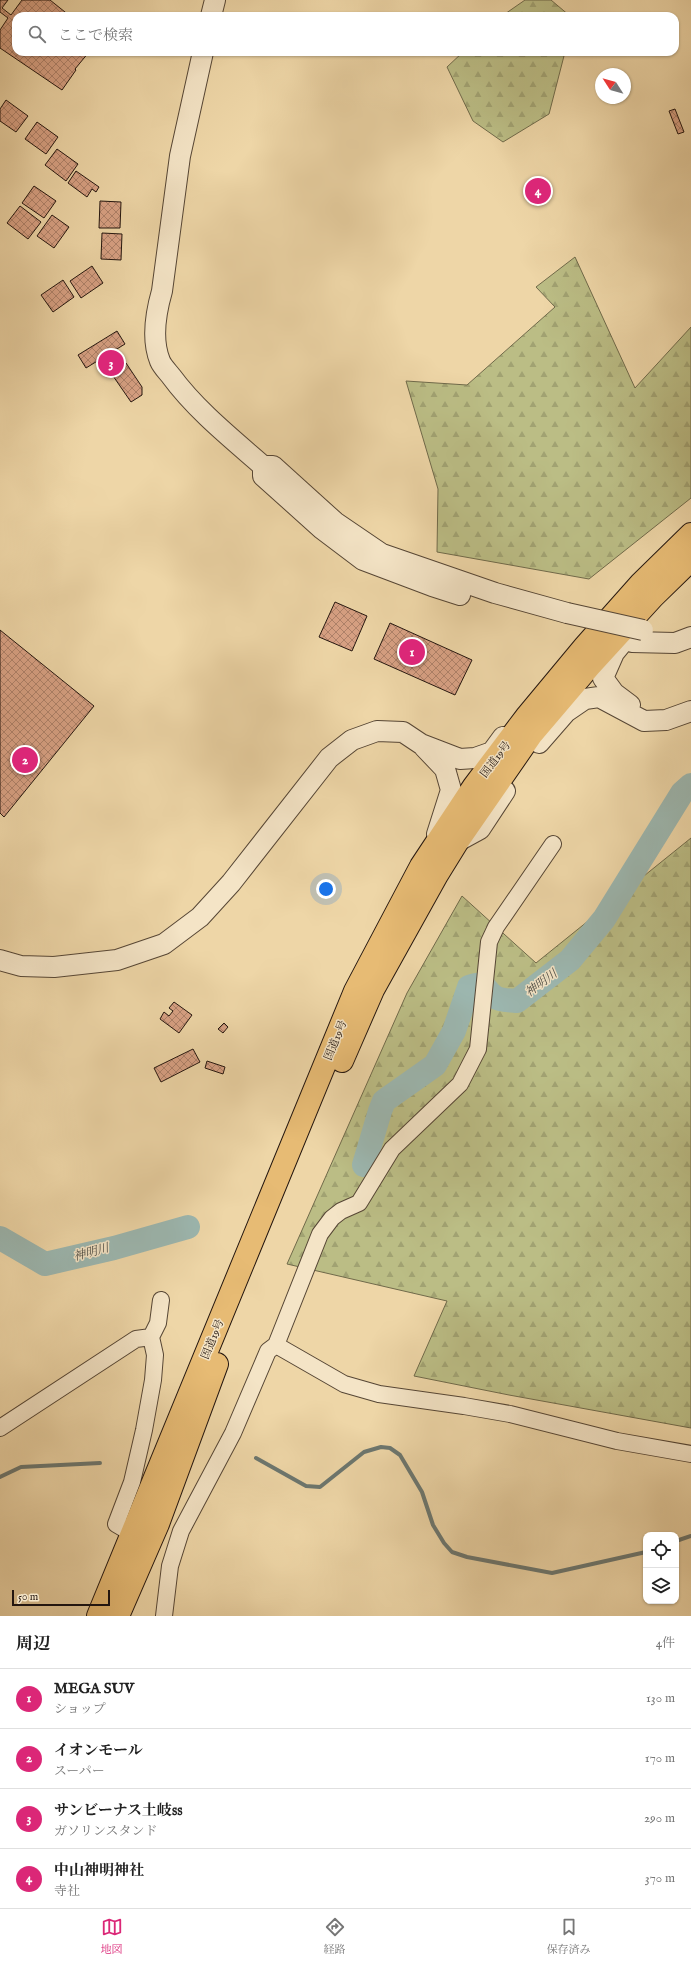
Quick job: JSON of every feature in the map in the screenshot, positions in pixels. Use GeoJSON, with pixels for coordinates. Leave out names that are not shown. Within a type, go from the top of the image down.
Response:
{"type":"FeatureCollection","features":[{"type":"Feature","properties":{"kind":"highway","name":"国道19号"},"geometry":{"type":"LineString","coordinates":[[98,1616],[355,991],[431,850],[479,780],[526,718],[585,646],[640,583],[691,534]]}},
{"type":"Feature","properties":{"kind":"highway","name":"国道19号"},"geometry":{"type":"LineString","coordinates":[[118,1616],[158,1524],[221,1353],[304,1147],[373,990],[458,842],[532,734],[652,597],[691,560]]}},
{"type":"Feature","properties":{"kind":"street"},"geometry":{"type":"LineString","coordinates":[[213,12],[215,0]]}},
{"type":"Feature","properties":{"kind":"street"},"geometry":{"type":"LineString","coordinates":[[202,56],[180,156],[155,335],[160,361],[178,385],[214,422],[263,466],[263,476],[282,494],[322,529],[363,560],[432,586],[567,620],[675,643],[691,637]]}},
{"type":"Feature","properties":{"kind":"street"},"geometry":{"type":"LineString","coordinates":[[691,569],[640,622],[614,653],[603,678],[614,693],[637,710],[652,713],[670,712],[691,701]]}},
{"type":"Feature","properties":{"kind":"street"},"geometry":{"type":"LineString","coordinates":[[638,636],[679,628],[691,624]]}},
{"type":"Feature","properties":{"kind":"street"},"geometry":{"type":"LineString","coordinates":[[0,960],[21,966],[54,967],[116,960],[164,944],[200,918],[231,883],[330,758],[352,740],[377,731],[403,732],[422,744],[460,759],[474,758],[492,752],[572,652],[585,646]]}},
{"type":"Feature","properties":{"kind":"street"},"geometry":{"type":"LineString","coordinates":[[458,842],[480,829],[523,763],[545,735],[566,712],[585,699],[599,697],[644,721],[666,720],[691,711]]}},
{"type":"Feature","properties":{"kind":"street"},"geometry":{"type":"LineString","coordinates":[[422,744],[445,769],[451,790],[443,821],[431,850]]}},
{"type":"Feature","properties":{"kind":"street"},"geometry":{"type":"LineString","coordinates":[[164,1616],[170,1566],[181,1531],[233,1432],[254,1387],[261,1365],[268,1351],[276,1345],[320,1234],[332,1218],[341,1211],[359,1203],[392,1149],[460,1084],[478,1050],[489,942],[496,927],[553,844]]}},
{"type":"Feature","properties":{"kind":"street"},"geometry":{"type":"LineString","coordinates":[[133,1534],[116,1524],[132,1482],[152,1387],[156,1355],[151,1337],[158,1323],[160,1300]]}},
{"type":"Feature","properties":{"kind":"street"},"geometry":{"type":"LineString","coordinates":[[0,1428],[136,1339],[151,1337]]}},
{"type":"Feature","properties":{"kind":"street"},"geometry":{"type":"LineString","coordinates":[[276,1345],[344,1384],[379,1394],[510,1414],[617,1441],[691,1454]]}},
{"type":"Feature","properties":{"kind":"green space"},"geometry":{"type":"Polygon","coordinates":[[[525,0],[551,0],[565,12],[508,12],[525,0]]]}},
{"type":"Feature","properties":{"kind":"green space"},"geometry":{"type":"Polygon","coordinates":[[[459,56],[564,56],[549,114],[503,142],[473,121],[447,67],[459,56]]]}},
{"type":"Feature","properties":{"kind":"green space"},"geometry":{"type":"Polygon","coordinates":[[[575,257],[635,388],[691,327],[691,498],[589,579],[437,552],[438,489],[406,381],[467,385],[555,307],[536,287],[575,257]]]}},
{"type":"Feature","properties":{"kind":"green space"},"geometry":{"type":"Polygon","coordinates":[[[691,838],[691,1428],[414,1376],[447,1301],[287,1264],[407,993],[462,896],[536,963],[691,838]]]}},
{"type":"Feature","properties":{"kind":"building"},"geometry":{"type":"Polygon","coordinates":[[[0,0],[8,0],[2,8],[11,15],[12,14],[12,56],[86,56],[75,69],[76,70],[62,90],[0,48],[0,30],[8,18],[0,12],[0,0]]]}},
{"type":"Feature","properties":{"kind":"building"},"geometry":{"type":"Polygon","coordinates":[[[22,0],[50,0],[65,12],[13,12],[22,0]]]}},
{"type":"Feature","properties":{"kind":"building"},"geometry":{"type":"Polygon","coordinates":[[[6,100],[28,116],[16,132],[0,121],[0,109],[6,100]]]}},
{"type":"Feature","properties":{"kind":"building"},"geometry":{"type":"Polygon","coordinates":[[[675,109],[684,132],[678,134],[669,111],[675,109]]]}},
{"type":"Feature","properties":{"kind":"building"},"geometry":{"type":"Polygon","coordinates":[[[37,122],[58,137],[46,154],[25,139],[37,122]]]}},
{"type":"Feature","properties":{"kind":"building"},"geometry":{"type":"Polygon","coordinates":[[[57,149],[78,164],[66,181],[45,165],[57,149]]]}},
{"type":"Feature","properties":{"kind":"building"},"geometry":{"type":"Polygon","coordinates":[[[76,171],[99,187],[96,192],[92,189],[87,197],[68,183],[76,171]]]}},
{"type":"Feature","properties":{"kind":"building"},"geometry":{"type":"Polygon","coordinates":[[[34,186],[56,201],[44,218],[22,203],[34,186]]]}},
{"type":"Feature","properties":{"kind":"building"},"geometry":{"type":"Polygon","coordinates":[[[100,201],[121,202],[120,228],[99,228],[100,201]]]}},
{"type":"Feature","properties":{"kind":"building"},"geometry":{"type":"Polygon","coordinates":[[[20,206],[41,222],[28,239],[7,223],[20,206]]]}},
{"type":"Feature","properties":{"kind":"building"},"geometry":{"type":"Polygon","coordinates":[[[52,215],[69,227],[54,248],[37,236],[52,215]]]}},
{"type":"Feature","properties":{"kind":"building"},"geometry":{"type":"Polygon","coordinates":[[[102,233],[122,234],[121,260],[101,259],[102,233]]]}},
{"type":"Feature","properties":{"kind":"building"},"geometry":{"type":"Polygon","coordinates":[[[92,266],[103,283],[81,298],[70,281],[92,266]]]}},
{"type":"Feature","properties":{"kind":"building"},"geometry":{"type":"Polygon","coordinates":[[[63,280],[74,297],[53,312],[41,295],[63,280]]]}},
{"type":"Feature","properties":{"kind":"building"},"geometry":{"type":"Polygon","coordinates":[[[117,331],[125,344],[86,368],[78,355],[117,331]]]}},
{"type":"Feature","properties":{"kind":"building"},"geometry":{"type":"Polygon","coordinates":[[[126,363],[142,387],[142,395],[131,402],[111,373],[126,363]]]}},
{"type":"Feature","properties":{"kind":"building"},"geometry":{"type":"Polygon","coordinates":[[[335,602],[367,616],[352,651],[319,637],[335,602]]]}},
{"type":"Feature","properties":{"kind":"building"},"geometry":{"type":"Polygon","coordinates":[[[390,623],[472,660],[455,695],[374,659],[390,623]]]}},
{"type":"Feature","properties":{"kind":"building"},"geometry":{"type":"Polygon","coordinates":[[[0,630],[94,706],[4,817],[0,813],[0,630]]]}},
{"type":"Feature","properties":{"kind":"building"},"geometry":{"type":"Polygon","coordinates":[[[174,1002],[192,1015],[179,1033],[160,1019],[164,1012],[169,1016],[173,1011],[169,1008],[174,1002]]]}},
{"type":"Feature","properties":{"kind":"building"},"geometry":{"type":"Polygon","coordinates":[[[224,1023],[228,1027],[223,1033],[218,1029],[224,1023]]]}},
{"type":"Feature","properties":{"kind":"building"},"geometry":{"type":"Polygon","coordinates":[[[193,1049],[200,1062],[161,1082],[154,1068],[193,1049]]]}},
{"type":"Feature","properties":{"kind":"building"},"geometry":{"type":"Polygon","coordinates":[[[207,1061],[225,1067],[223,1074],[205,1068],[207,1061]]]}},
{"type":"Feature","properties":{"kind":"waterway","name":"神明川"},"geometry":{"type":"LineString","coordinates":[[364,1165],[384,1101],[435,1065],[454,1031],[469,987],[482,985],[497,998],[517,1001],[570,960],[604,919],[682,793],[691,785]]}},
{"type":"Feature","properties":{"kind":"waterway","name":"神明川"},"geometry":{"type":"LineString","coordinates":[[0,1238],[45,1264],[114,1248],[188,1227]]}},
{"type":"Feature","properties":{"kind":"waterway"},"geometry":{"type":"LineString","coordinates":[[256,1458],[306,1486],[320,1487],[364,1452],[381,1447],[390,1448],[400,1455],[422,1492],[433,1525],[444,1543],[452,1552],[467,1557],[552,1573],[643,1553]]}},
{"type":"Feature","properties":{"kind":"waterway"},"geometry":{"type":"LineString","coordinates":[[0,1477],[21,1467],[100,1463]]}},
{"type":"Feature","properties":{"kind":"waterway"},"geometry":{"type":"LineString","coordinates":[[679,1540],[691,1536]]}},
{"type":"Feature","properties":{"kind":"place","name":"中山神明神社"},"geometry":{"type":"Point","coordinates":[538,191]}},
{"type":"Feature","properties":{"kind":"place","name":"サンビーナス土岐ss"},"geometry":{"type":"Point","coordinates":[111,363]}},
{"type":"Feature","properties":{"kind":"place","name":"MEGA SUV"},"geometry":{"type":"Point","coordinates":[412,652]}},
{"type":"Feature","properties":{"kind":"place","name":"イオンモール"},"geometry":{"type":"Point","coordinates":[25,760]}}]}
